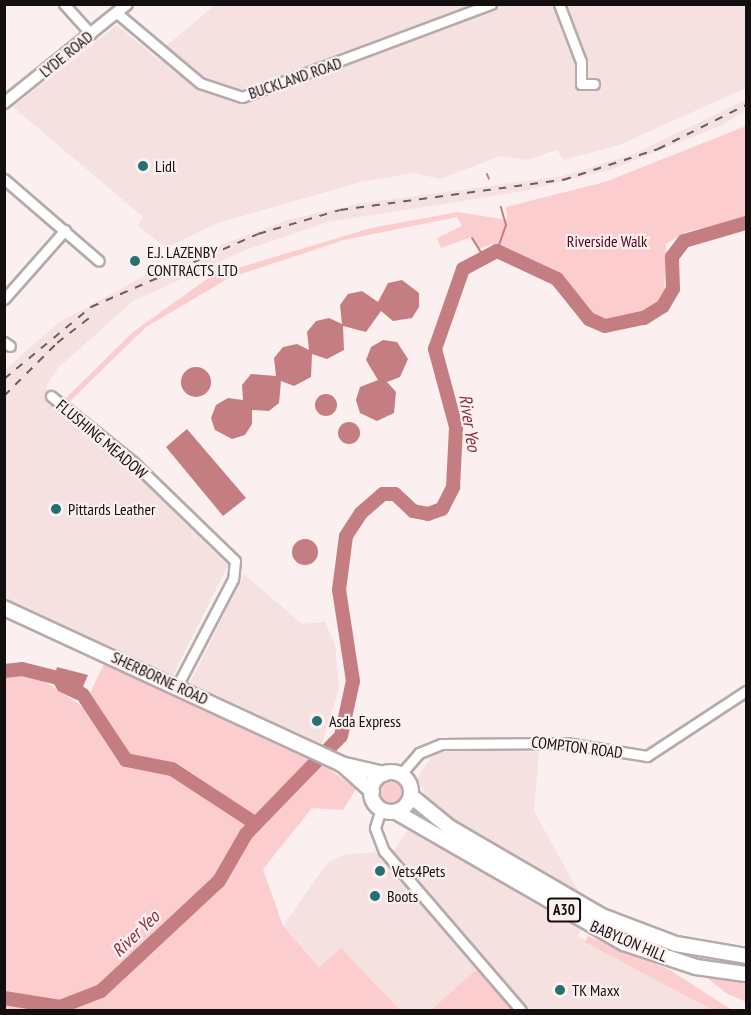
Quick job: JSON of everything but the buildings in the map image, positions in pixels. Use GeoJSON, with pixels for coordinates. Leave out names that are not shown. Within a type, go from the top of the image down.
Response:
{"type":"FeatureCollection","features":[{"type":"Feature","properties":{"kind":"main road","name":"SHERBORNE ROAD"},"geometry":{"type":"LineString","coordinates":[[4,608],[314,749],[341,764]]}},
{"type":"Feature","properties":{"kind":"main road"},"geometry":{"type":"LineString","coordinates":[[341,764],[384,774],[400,775]]}},
{"type":"Feature","properties":{"kind":"main road"},"geometry":{"type":"LineString","coordinates":[[341,764],[372,791],[381,810]]}},
{"type":"Feature","properties":{"kind":"main road"},"geometry":{"type":"LineString","coordinates":[[372,791],[384,774]]}},
{"type":"Feature","properties":{"kind":"main road","name":"A30"},"geometry":{"type":"LineString","coordinates":[[400,775],[411,796]]}},
{"type":"Feature","properties":{"kind":"main road"},"geometry":{"type":"LineString","coordinates":[[396,812],[411,796]]}},
{"type":"Feature","properties":{"kind":"main road","name":"BABYLON HILL"},"geometry":{"type":"LineString","coordinates":[[411,796],[449,827],[554,896],[676,945],[747,956]]}},
{"type":"Feature","properties":{"kind":"main road","name":"A30"},"geometry":{"type":"LineString","coordinates":[[381,810],[396,812]]}},
{"type":"Feature","properties":{"kind":"main road","name":"BABYLON HILL"},"geometry":{"type":"LineString","coordinates":[[396,812],[554,896],[653,954],[747,974]]}},
{"type":"Feature","properties":{"kind":"street"},"geometry":{"type":"LineString","coordinates":[[64,4],[91,34]]}},
{"type":"Feature","properties":{"kind":"street","name":"LYDE ROAD"},"geometry":{"type":"LineString","coordinates":[[4,103],[127,4]]}},
{"type":"Feature","properties":{"kind":"street","name":"BUCKLAND ROAD"},"geometry":{"type":"LineString","coordinates":[[117,14],[200,83],[242,97],[491,4]]}},
{"type":"Feature","properties":{"kind":"street"},"geometry":{"type":"LineString","coordinates":[[559,4],[581,62],[581,84],[594,84]]}},
{"type":"Feature","properties":{"kind":"street"},"geometry":{"type":"LineString","coordinates":[[4,179],[99,261]]}},
{"type":"Feature","properties":{"kind":"street"},"geometry":{"type":"LineString","coordinates":[[4,299],[65,230]]}},
{"type":"Feature","properties":{"kind":"street","name":"FLUSHING MEADOW"},"geometry":{"type":"LineString","coordinates":[[51,396],[133,462],[235,561],[233,579],[177,686]]}},
{"type":"Feature","properties":{"kind":"street","name":"COMPTON ROAD"},"geometry":{"type":"LineString","coordinates":[[400,775],[419,753],[441,744],[566,743],[647,756],[747,691]]}},
{"type":"Feature","properties":{"kind":"street"},"geometry":{"type":"LineString","coordinates":[[381,810],[375,828],[384,851],[521,1011]]}},
{"type":"Feature","properties":{"kind":"shaded area"},"geometry":{"type":"Polygon","coordinates":[[[215,5],[746,5],[746,88],[619,145],[563,160],[557,150],[527,160],[500,156],[440,179],[414,173],[361,182],[215,224],[166,248],[138,226],[143,217],[13,107],[117,25],[160,61],[167,45],[215,5]]]}},
{"type":"Feature","properties":{"kind":"shaded area"},"geometry":{"type":"Polygon","coordinates":[[[746,100],[746,110],[720,126],[613,169],[524,191],[328,222],[248,249],[133,301],[58,368],[47,385],[46,402],[126,464],[228,565],[173,675],[5,599],[5,370],[58,323],[155,270],[287,220],[357,204],[563,176],[631,155],[746,100]]]}},
{"type":"Feature","properties":{"kind":"shaded area"},"geometry":{"type":"Polygon","coordinates":[[[402,280],[419,293],[419,307],[412,318],[393,321],[381,311],[366,332],[343,326],[344,350],[327,359],[312,354],[311,377],[294,386],[281,381],[279,403],[269,411],[252,410],[252,424],[245,435],[232,439],[215,430],[211,418],[216,405],[228,398],[243,400],[242,385],[251,374],[276,376],[274,358],[283,347],[297,344],[309,350],[307,332],[316,321],[329,318],[342,324],[340,305],[348,294],[362,291],[378,302],[388,283],[402,280]]]}},
{"type":"Feature","properties":{"kind":"shaded area"},"geometry":{"type":"Polygon","coordinates":[[[383,340],[397,342],[408,359],[400,377],[387,382],[396,392],[394,413],[377,421],[360,413],[356,400],[360,387],[378,380],[366,360],[371,347],[383,340]]]}},
{"type":"Feature","properties":{"kind":"shaded area"},"geometry":{"type":"Polygon","coordinates":[[[196,367],[207,371],[211,382],[207,393],[196,397],[185,393],[181,382],[185,371],[196,367]]]}},
{"type":"Feature","properties":{"kind":"shaded area"},"geometry":{"type":"Polygon","coordinates":[[[326,394],[334,397],[337,405],[334,413],[326,416],[318,413],[315,405],[318,397],[326,394]]]}},
{"type":"Feature","properties":{"kind":"shaded area"},"geometry":{"type":"Polygon","coordinates":[[[349,422],[357,425],[360,433],[357,441],[349,444],[341,441],[338,433],[341,425],[349,422]]]}},
{"type":"Feature","properties":{"kind":"shaded area"},"geometry":{"type":"Polygon","coordinates":[[[187,429],[246,498],[223,516],[166,447],[187,429]]]}},
{"type":"Feature","properties":{"kind":"shaded area"},"geometry":{"type":"Polygon","coordinates":[[[305,539],[314,543],[318,552],[314,561],[305,565],[296,561],[292,552],[296,543],[305,539]]]}},
{"type":"Feature","properties":{"kind":"shaded area"},"geometry":{"type":"Polygon","coordinates":[[[244,574],[302,624],[325,622],[335,644],[339,689],[322,744],[190,683],[244,574]]]}},
{"type":"Feature","properties":{"kind":"shaded area"},"geometry":{"type":"Polygon","coordinates":[[[57,667],[88,675],[77,700],[58,691],[53,682],[57,667]]]}},
{"type":"Feature","properties":{"kind":"shaded area"},"geometry":{"type":"Polygon","coordinates":[[[450,750],[539,752],[534,811],[581,896],[432,808],[417,778],[433,755],[450,750]]]}},
{"type":"Feature","properties":{"kind":"shaded area"},"geometry":{"type":"Polygon","coordinates":[[[408,829],[582,928],[578,936],[711,1010],[530,1010],[485,963],[431,1010],[400,1010],[342,949],[319,967],[283,926],[327,863],[343,855],[394,850],[408,829]]]}},
{"type":"Feature","properties":{"kind":"green space","name":"Riverside Walk"},"geometry":{"type":"Polygon","coordinates":[[[746,126],[746,217],[685,232],[666,244],[664,296],[642,315],[612,322],[592,319],[563,278],[506,247],[491,244],[479,249],[471,237],[441,248],[437,238],[462,226],[457,217],[344,240],[229,278],[146,327],[69,402],[65,399],[133,332],[211,276],[371,228],[458,212],[507,220],[506,207],[605,182],[746,126]]]}},
{"type":"Feature","properties":{"kind":"green space"},"geometry":{"type":"Polygon","coordinates":[[[105,662],[312,756],[356,789],[343,810],[312,808],[263,869],[283,926],[319,967],[341,948],[400,1010],[5,1010],[4,665],[18,664],[83,707],[105,662]]]}},
{"type":"Feature","properties":{"kind":"green space"},"geometry":{"type":"Polygon","coordinates":[[[391,781],[401,785],[405,795],[401,805],[391,809],[381,805],[377,795],[381,785],[391,781]]]}},
{"type":"Feature","properties":{"kind":"green space"},"geometry":{"type":"Polygon","coordinates":[[[588,936],[670,970],[732,1010],[712,1010],[585,942],[588,936]]]}},
{"type":"Feature","properties":{"kind":"green space"},"geometry":{"type":"Polygon","coordinates":[[[476,970],[516,1010],[431,1010],[476,970]]]}},
{"type":"Feature","properties":{"kind":"green space"},"geometry":{"type":"Polygon","coordinates":[[[706,977],[746,983],[746,1002],[726,993],[706,977]]]}},
{"type":"Feature","properties":{"kind":"waterway"},"geometry":{"type":"LineString","coordinates":[[487,174],[489,179]]}},
{"type":"Feature","properties":{"kind":"waterway"},"geometry":{"type":"LineString","coordinates":[[497,251],[506,225],[501,207]]}},
{"type":"Feature","properties":{"kind":"waterway","name":"River Yeo"},"geometry":{"type":"LineString","coordinates":[[4,998],[60,1007],[101,991],[219,881],[246,834],[341,736],[353,681],[339,590],[346,536],[361,513],[383,494],[395,494],[413,511],[428,514],[442,509],[453,487],[456,427],[435,349],[463,269],[497,251],[557,279],[589,319],[605,326],[644,318],[663,306],[673,289],[672,257],[684,241],[746,223]]}},
{"type":"Feature","properties":{"kind":"waterway"},"geometry":{"type":"LineString","coordinates":[[472,238],[482,254]]}},
{"type":"Feature","properties":{"kind":"waterway","name":"River Yeo"},"geometry":{"type":"LineString","coordinates":[[4,671],[22,669],[59,678],[83,695],[126,760],[172,769],[256,824]]}},
{"type":"Feature","properties":{"kind":"railway"},"geometry":{"type":"LineString","coordinates":[[4,379],[91,307],[258,234],[340,210],[563,180],[658,149],[746,105]]}},
{"type":"Feature","properties":{"kind":"railway"},"geometry":{"type":"LineString","coordinates":[[4,396],[57,343],[93,315]]}},
{"type":"Feature","properties":{"kind":"place","name":"Lidl"},"geometry":{"type":"Point","coordinates":[143,166]}},
{"type":"Feature","properties":{"kind":"place","name":"E.J. LAZENBY CONTRACTS LTD"},"geometry":{"type":"Point","coordinates":[135,261]}},
{"type":"Feature","properties":{"kind":"place","name":"Pittards Leather"},"geometry":{"type":"Point","coordinates":[56,509]}},
{"type":"Feature","properties":{"kind":"place","name":"Asda Express"},"geometry":{"type":"Point","coordinates":[317,721]}},
{"type":"Feature","properties":{"kind":"place","name":"Vets4Pets"},"geometry":{"type":"Point","coordinates":[380,871]}},
{"type":"Feature","properties":{"kind":"place","name":"Boots"},"geometry":{"type":"Point","coordinates":[375,896]}},
{"type":"Feature","properties":{"kind":"place","name":"TK Maxx"},"geometry":{"type":"Point","coordinates":[560,990]}}]}
